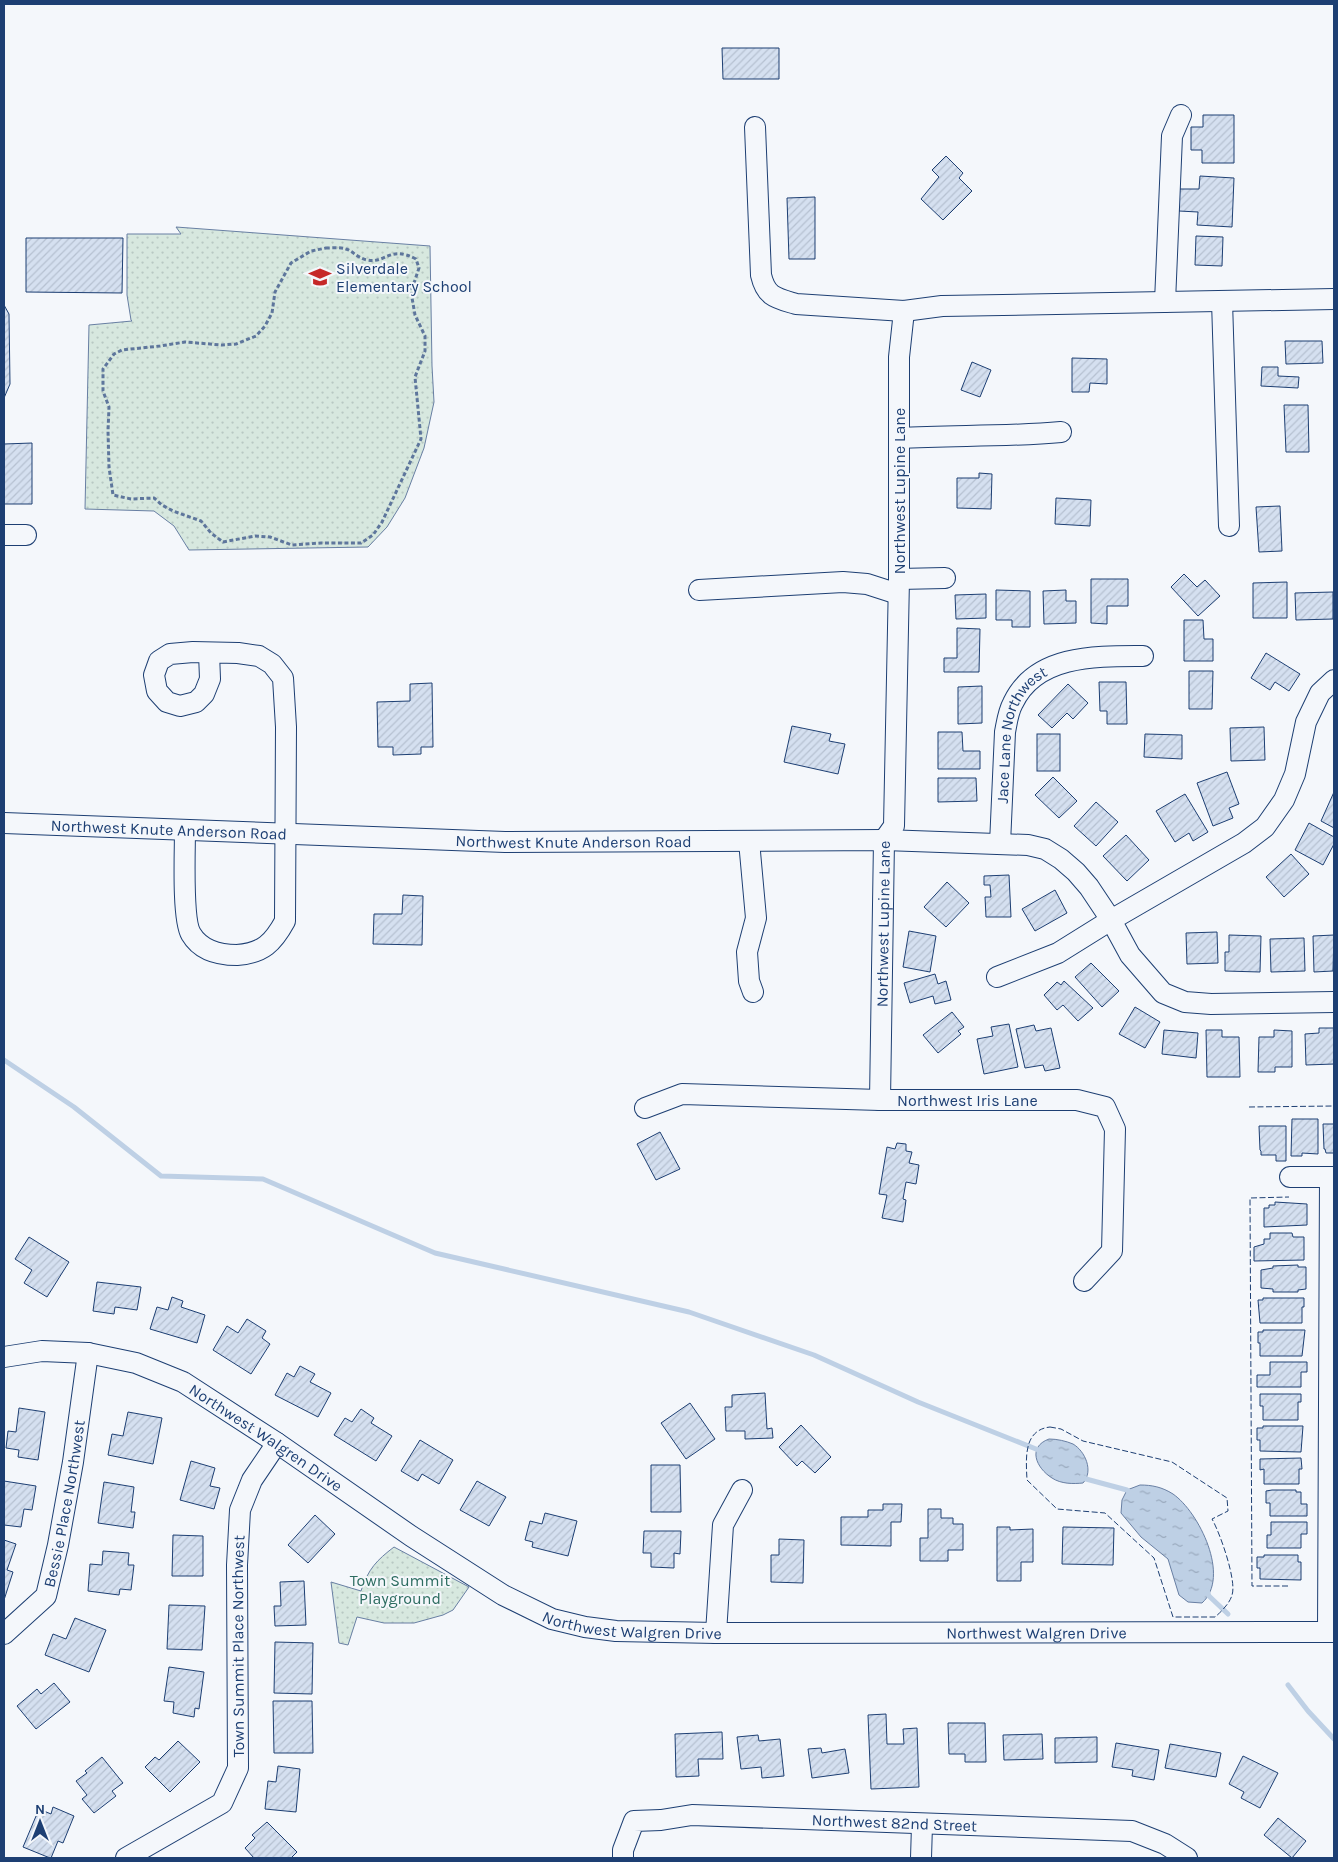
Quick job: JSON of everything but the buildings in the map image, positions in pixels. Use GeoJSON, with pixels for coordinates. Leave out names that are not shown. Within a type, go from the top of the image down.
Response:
{"type":"FeatureCollection","features":[{"type":"Feature","properties":{"kind":"street"},"geometry":{"type":"LineString","coordinates":[[1165,302],[1172,136],[1181,115]]}},
{"type":"Feature","properties":{"kind":"street"},"geometry":{"type":"LineString","coordinates":[[755,128],[761,275],[763,283],[771,295],[796,304],[904,311],[942,306],[1334,299]]}},
{"type":"Feature","properties":{"kind":"street"},"geometry":{"type":"LineString","coordinates":[[1222,301],[1229,526]]}},
{"type":"Feature","properties":{"kind":"street","name":"Northwest Lupine Lane"},"geometry":{"type":"LineString","coordinates":[[880,1100],[884,840],[894,826],[899,587],[899,357],[904,311]]}},
{"type":"Feature","properties":{"kind":"street"},"geometry":{"type":"LineString","coordinates":[[899,438],[1061,432]]}},
{"type":"Feature","properties":{"kind":"street"},"geometry":{"type":"LineString","coordinates":[[4,535],[26,535]]}},
{"type":"Feature","properties":{"kind":"street"},"geometry":{"type":"LineString","coordinates":[[699,590],[843,582],[899,587],[945,578]]}},
{"type":"Feature","properties":{"kind":"street"},"geometry":{"type":"LineString","coordinates":[[185,830],[186,912],[190,933],[201,946],[212,952],[231,955],[251,954],[268,946],[285,922],[286,727],[283,678],[272,664],[259,656],[209,653]]}},
{"type":"Feature","properties":{"kind":"street","name":"Jace Lane Northwest"},"geometry":{"type":"LineString","coordinates":[[1000,844],[1005,732],[1008,715],[1014,701],[1027,683],[1042,672],[1079,659],[1099,656],[1143,656]]}},
{"type":"Feature","properties":{"kind":"street"},"geometry":{"type":"LineString","coordinates":[[998,977],[1058,953],[1244,843],[1265,827],[1284,800],[1295,774],[1306,722],[1320,693],[1334,680]]}},
{"type":"Feature","properties":{"kind":"street","name":"Northwest Knute Anderson Road"},"geometry":{"type":"LineString","coordinates":[[4,823],[504,842],[884,840],[1028,845],[1045,849],[1061,859],[1076,872],[1089,887],[1111,920],[1130,955],[1163,993],[1186,1002],[1211,1004],[1334,1002]]}},
{"type":"Feature","properties":{"kind":"street"},"geometry":{"type":"LineString","coordinates":[[750,841],[756,918],[747,952],[749,981],[754,992]]}},
{"type":"Feature","properties":{"kind":"street","name":"Northwest Iris Lane"},"geometry":{"type":"LineString","coordinates":[[645,1108],[682,1094],[880,1100],[1077,1100],[1105,1107],[1115,1130],[1112,1251],[1084,1281]]}},
{"type":"Feature","properties":{"kind":"street"},"geometry":{"type":"LineString","coordinates":[[1290,1178],[1332,1177],[1331,1632]]}},
{"type":"Feature","properties":{"kind":"street","name":"Northwest Walgren Drive"},"geometry":{"type":"LineString","coordinates":[[4,1355],[42,1351],[88,1353],[136,1363],[183,1382],[276,1443],[411,1536],[503,1595],[552,1619],[585,1627],[616,1631],[716,1633],[1331,1632]]}},
{"type":"Feature","properties":{"kind":"street","name":"Bessie Place Northwest"},"geometry":{"type":"LineString","coordinates":[[4,1634],[46,1596],[58,1545],[73,1462],[88,1353]]}},
{"type":"Feature","properties":{"kind":"street","name":"Town Summit Place Northwest"},"geometry":{"type":"LineString","coordinates":[[126,1858],[222,1803],[238,1768],[237,1565],[240,1510],[252,1480],[276,1443]]}},
{"type":"Feature","properties":{"kind":"street"},"geometry":{"type":"LineString","coordinates":[[716,1633],[723,1525],[742,1490]]}},
{"type":"Feature","properties":{"kind":"street","name":"Northwest 82nd Street"},"geometry":{"type":"LineString","coordinates":[[623,1858],[623,1850],[634,1820],[661,1820],[692,1815],[922,1825],[1132,1831],[1165,1844],[1187,1858]]}},
{"type":"Feature","properties":{"kind":"street"},"geometry":{"type":"LineString","coordinates":[[921,1858],[922,1825]]}},
{"type":"Feature","properties":{"kind":"path"},"geometry":{"type":"LineString","coordinates":[[326,248],[347,249],[355,256],[368,261],[391,254],[404,253],[416,259],[418,268],[411,292],[415,315],[425,336],[425,351],[415,377],[421,439],[382,522],[373,535],[361,543],[292,545],[270,537],[255,536],[223,542],[201,521],[173,511],[154,498],[131,499],[113,495],[109,467],[109,407],[103,391],[103,369],[114,354],[122,350],[185,342],[222,345],[236,344],[256,336],[265,326],[272,313],[275,292],[291,263],[311,251],[326,248]]}},
{"type":"Feature","properties":{"kind":"green space"},"geometry":{"type":"Polygon","coordinates":[[[176,227],[430,246],[434,402],[424,448],[405,498],[387,527],[368,547],[189,550],[174,526],[154,511],[85,509],[89,325],[132,321],[127,295],[127,234],[181,234],[176,227]]]}},
{"type":"Feature","properties":{"kind":"green space","name":"Town Summit Playground"},"geometry":{"type":"Polygon","coordinates":[[[394,1547],[469,1587],[453,1610],[443,1615],[414,1623],[384,1623],[357,1617],[348,1645],[339,1643],[331,1582],[361,1591],[374,1566],[394,1547]]]}},
{"type":"Feature","properties":{"kind":"water"},"geometry":{"type":"Polygon","coordinates":[[[1049,1439],[1073,1444],[1081,1451],[1088,1467],[1088,1473],[1083,1483],[1059,1481],[1046,1474],[1042,1469],[1036,1458],[1036,1452],[1042,1443],[1049,1439]]]}},
{"type":"Feature","properties":{"kind":"water"},"geometry":{"type":"Polygon","coordinates":[[[1140,1485],[1157,1487],[1173,1494],[1193,1515],[1201,1530],[1208,1545],[1213,1578],[1210,1592],[1202,1603],[1188,1602],[1179,1595],[1168,1559],[1141,1537],[1121,1513],[1122,1500],[1127,1490],[1140,1485]]]}},
{"type":"Feature","properties":{"kind":"waterway"},"geometry":{"type":"LineString","coordinates":[[4,1060],[74,1107],[161,1176],[263,1179],[435,1253],[689,1312],[814,1355],[918,1402],[1041,1451]]}},
{"type":"Feature","properties":{"kind":"waterway"},"geometry":{"type":"LineString","coordinates":[[1082,1477],[1127,1490],[1131,1493]]}},
{"type":"Feature","properties":{"kind":"waterway"},"geometry":{"type":"LineString","coordinates":[[1207,1591],[1209,1596],[1228,1614]]}},
{"type":"Feature","properties":{"kind":"waterway"},"geometry":{"type":"LineString","coordinates":[[1288,1685],[1308,1711],[1334,1739]]}},
{"type":"Feature","properties":{"kind":"fence"},"geometry":{"type":"LineString","coordinates":[[1249,1107],[1334,1106]]}},
{"type":"Feature","properties":{"kind":"fence"},"geometry":{"type":"LineString","coordinates":[[1288,1586],[1252,1586],[1250,1198],[1289,1197]]}},
{"type":"Feature","properties":{"kind":"fence"},"geometry":{"type":"LineString","coordinates":[[1050,1427],[1061,1429],[1083,1441],[1172,1462],[1227,1498],[1228,1511],[1212,1519],[1227,1557],[1233,1588],[1229,1601],[1215,1617],[1173,1617],[1154,1558],[1105,1513],[1057,1509],[1027,1480],[1026,1463],[1031,1440],[1041,1429],[1050,1427]]}},
{"type":"Feature","properties":{"kind":"place","name":"Silverdale Elementary School"},"geometry":{"type":"Point","coordinates":[320,277]}}]}
